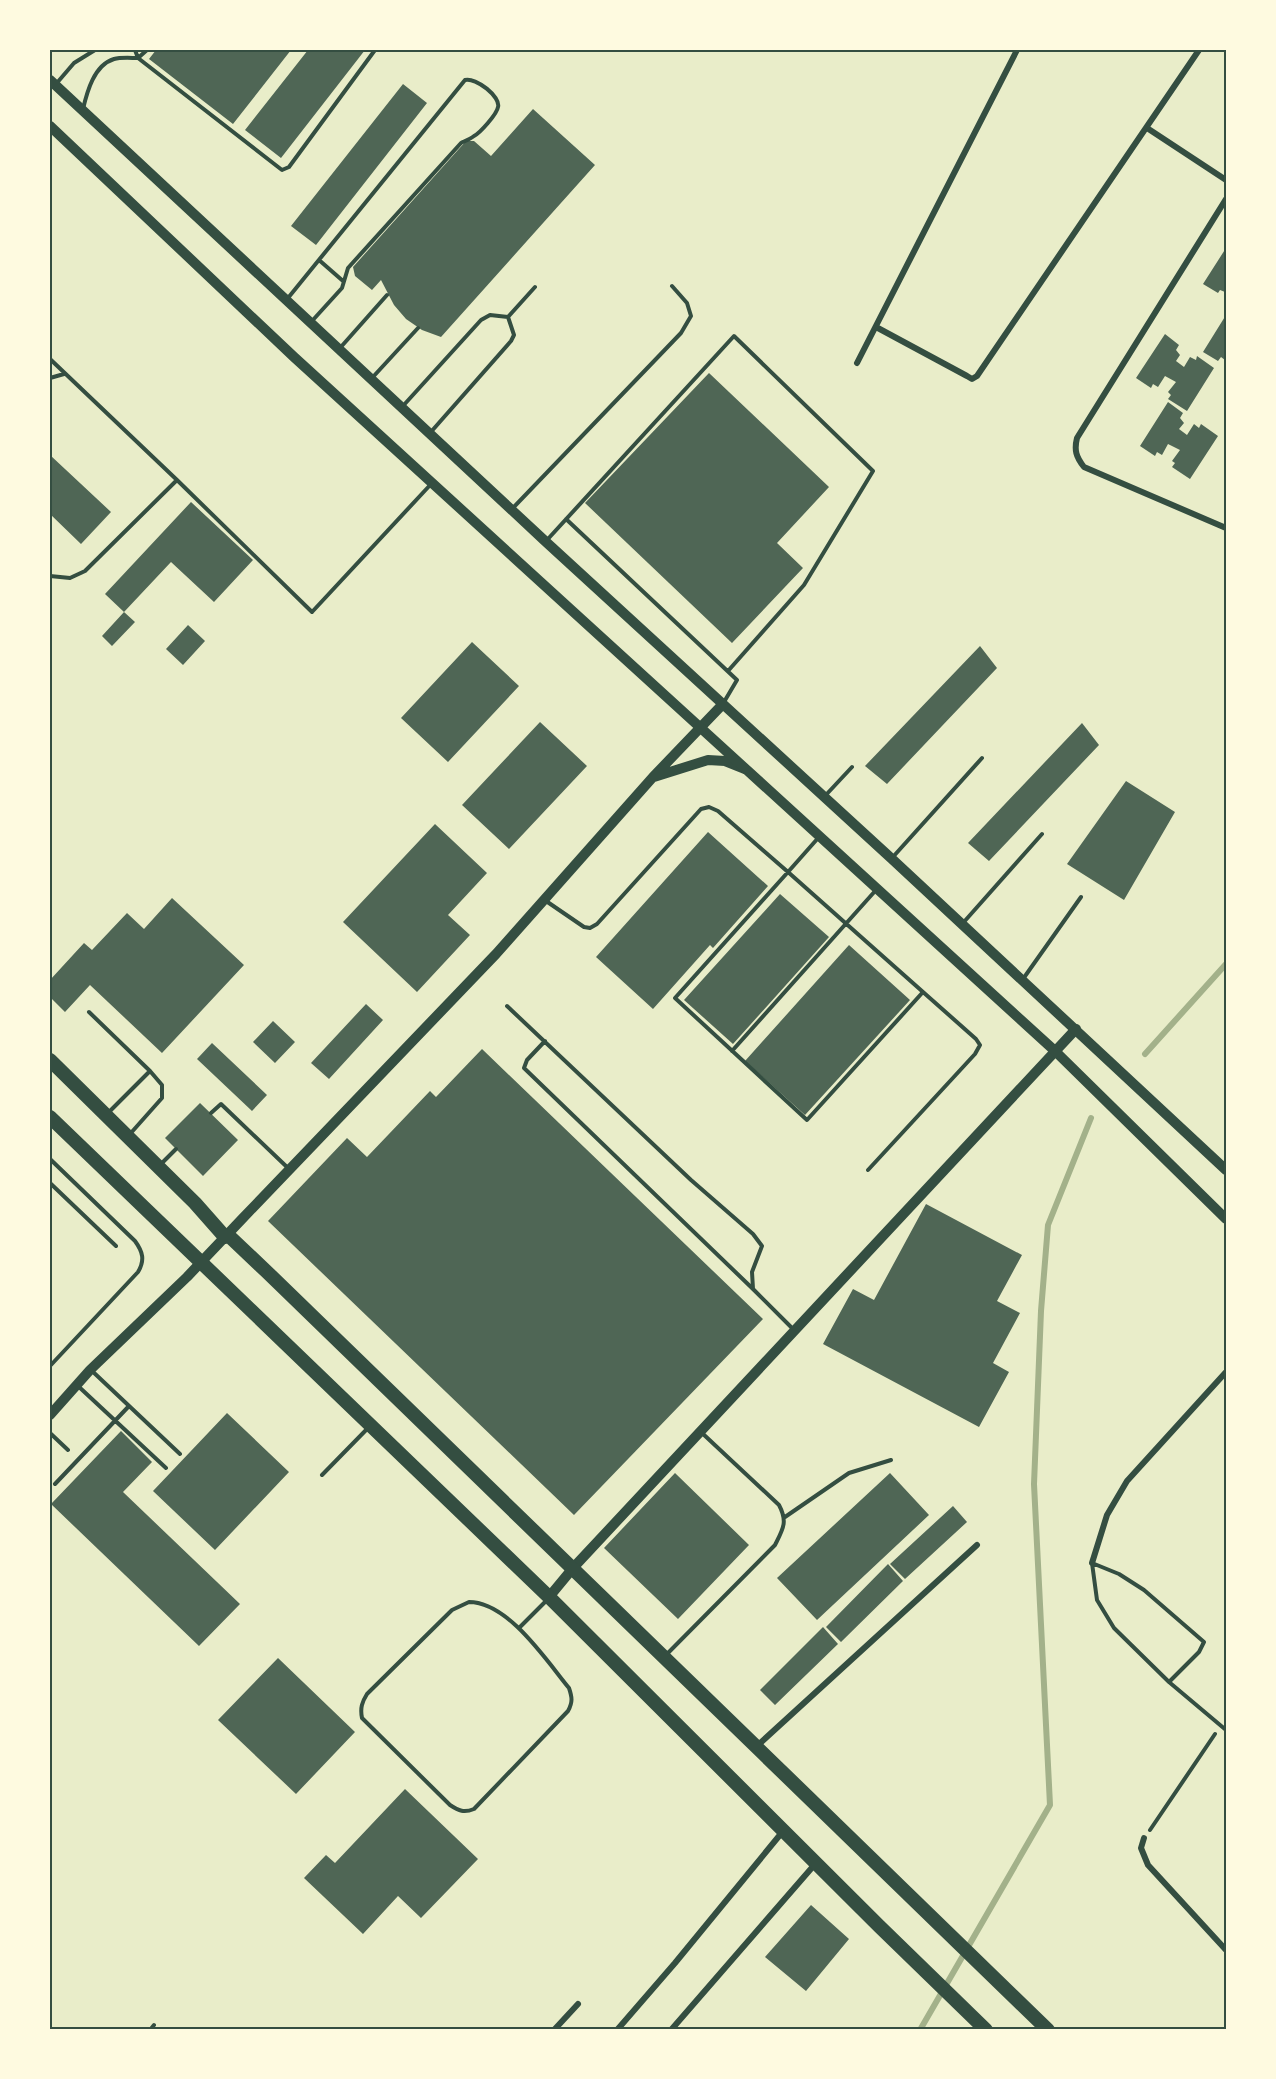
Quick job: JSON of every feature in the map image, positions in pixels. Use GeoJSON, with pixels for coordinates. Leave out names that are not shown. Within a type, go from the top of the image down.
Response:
{"type":"FeatureCollection","features":[{"type":"Feature","properties":{"kind":"highway"},"geometry":{"type":"LineString","coordinates":[[50,1060],[195,1203],[225,1237],[229,1236],[1048,2030]]}},
{"type":"Feature","properties":{"kind":"highway"},"geometry":{"type":"LineString","coordinates":[[50,1117],[549,1597],[986,2030]]}},
{"type":"Feature","properties":{"kind":"main road"},"geometry":{"type":"LineString","coordinates":[[52,82],[722,705],[892,859],[1227,1170]]}},
{"type":"Feature","properties":{"kind":"main road"},"geometry":{"type":"LineString","coordinates":[[50,126],[294,357],[701,726],[1054,1051],[1227,1219]]}},
{"type":"Feature","properties":{"kind":"main road"},"geometry":{"type":"LineString","coordinates":[[50,1415],[90,1370],[202,1263],[496,954],[653,777],[722,705]]}},
{"type":"Feature","properties":{"kind":"main road"},"geometry":{"type":"LineString","coordinates":[[653,777],[708,760],[725,760],[749,771]]}},
{"type":"Feature","properties":{"kind":"main road"},"geometry":{"type":"LineString","coordinates":[[549,1597],[573,1568],[1076,1029]]}},
{"type":"Feature","properties":{"kind":"street"},"geometry":{"type":"LineString","coordinates":[[857,363],[1017,50]]}},
{"type":"Feature","properties":{"kind":"street"},"geometry":{"type":"LineString","coordinates":[[876,327],[972,379],[982,370],[1199,50]]}},
{"type":"Feature","properties":{"kind":"street"},"geometry":{"type":"LineString","coordinates":[[1147,128],[1227,180]]}},
{"type":"Feature","properties":{"kind":"street"},"geometry":{"type":"LineString","coordinates":[[1227,199],[1077,438],[1074,449],[1078,460],[1084,467],[1227,528]]}},
{"type":"Feature","properties":{"kind":"street"},"geometry":{"type":"LineString","coordinates":[[1092,1563],[1107,1515],[1127,1481],[1227,1372]]}},
{"type":"Feature","properties":{"kind":"street"},"geometry":{"type":"LineString","coordinates":[[757,1746],[977,1545]]}},
{"type":"Feature","properties":{"kind":"street"},"geometry":{"type":"LineString","coordinates":[[617,2030],[784,1830]]}},
{"type":"Feature","properties":{"kind":"street"},"geometry":{"type":"LineString","coordinates":[[1144,1838],[1141,1848],[1148,1865],[1226,1949]]}},
{"type":"Feature","properties":{"kind":"street"},"geometry":{"type":"LineString","coordinates":[[671,2030],[817,1863]]}},
{"type":"Feature","properties":{"kind":"street"},"geometry":{"type":"LineString","coordinates":[[554,2030],[578,2004]]}},
{"type":"Feature","properties":{"kind":"lane"},"geometry":{"type":"LineString","coordinates":[[52,82],[74,63],[95,50]]}},
{"type":"Feature","properties":{"kind":"lane"},"geometry":{"type":"LineString","coordinates":[[135,50],[138,58],[282,170],[289,167],[375,50]]}},
{"type":"Feature","properties":{"kind":"lane"},"geometry":{"type":"LineString","coordinates":[[83,110],[88,89],[95,76],[105,65],[114,59],[138,58],[147,50]]}},
{"type":"Feature","properties":{"kind":"lane"},"geometry":{"type":"LineString","coordinates":[[287,299],[465,81],[476,80],[498,99],[497,110],[478,133],[461,143],[348,268],[342,288],[311,322]]}},
{"type":"Feature","properties":{"kind":"lane"},"geometry":{"type":"LineString","coordinates":[[319,260],[344,282]]}},
{"type":"Feature","properties":{"kind":"lane"},"geometry":{"type":"LineString","coordinates":[[512,510],[681,333],[691,316],[687,303],[672,286]]}},
{"type":"Feature","properties":{"kind":"lane"},"geometry":{"type":"LineString","coordinates":[[508,317],[535,287]]}},
{"type":"Feature","properties":{"kind":"lane"},"geometry":{"type":"LineString","coordinates":[[340,349],[387,295]]}},
{"type":"Feature","properties":{"kind":"lane"},"geometry":{"type":"LineString","coordinates":[[402,407],[481,320],[490,315],[508,317]]}},
{"type":"Feature","properties":{"kind":"lane"},"geometry":{"type":"LineString","coordinates":[[430,433],[511,341],[514,335],[508,317]]}},
{"type":"Feature","properties":{"kind":"lane"},"geometry":{"type":"LineString","coordinates":[[372,379],[418,328]]}},
{"type":"Feature","properties":{"kind":"lane"},"geometry":{"type":"LineString","coordinates":[[545,541],[734,336],[873,471],[804,585],[728,671]]}},
{"type":"Feature","properties":{"kind":"lane"},"geometry":{"type":"LineString","coordinates":[[50,360],[312,612],[432,483]]}},
{"type":"Feature","properties":{"kind":"lane"},"geometry":{"type":"LineString","coordinates":[[50,378],[65,374]]}},
{"type":"Feature","properties":{"kind":"lane"},"geometry":{"type":"LineString","coordinates":[[50,576],[70,578],[85,571],[177,480]]}},
{"type":"Feature","properties":{"kind":"lane"},"geometry":{"type":"LineString","coordinates":[[566,519],[736,680],[722,705]]}},
{"type":"Feature","properties":{"kind":"lane"},"geometry":{"type":"LineString","coordinates":[[892,859],[982,758]]}},
{"type":"Feature","properties":{"kind":"lane"},"geometry":{"type":"LineString","coordinates":[[824,797],[852,767]]}},
{"type":"Feature","properties":{"kind":"lane"},"geometry":{"type":"LineString","coordinates":[[544,900],[584,927],[590,928],[597,924],[701,808],[709,807],[718,811],[976,1039],[980,1046],[868,1170]]}},
{"type":"Feature","properties":{"kind":"lane"},"geometry":{"type":"LineString","coordinates":[[962,924],[1042,834]]}},
{"type":"Feature","properties":{"kind":"lane"},"geometry":{"type":"LineString","coordinates":[[820,836],[675,998],[807,1120],[923,992]]}},
{"type":"Feature","properties":{"kind":"lane"},"geometry":{"type":"LineString","coordinates":[[732,1051],[846,925],[862,903],[877,889]]}},
{"type":"Feature","properties":{"kind":"lane"},"geometry":{"type":"LineString","coordinates":[[1023,980],[1081,897]]}},
{"type":"Feature","properties":{"kind":"lane"},"geometry":{"type":"LineString","coordinates":[[507,1006],[691,1180],[753,1234],[762,1246],[752,1272],[753,1289]]}},
{"type":"Feature","properties":{"kind":"lane"},"geometry":{"type":"LineString","coordinates":[[89,1012],[162,1085],[162,1098],[128,1137]]}},
{"type":"Feature","properties":{"kind":"lane"},"geometry":{"type":"LineString","coordinates":[[545,1041],[527,1060],[524,1068],[795,1330]]}},
{"type":"Feature","properties":{"kind":"lane"},"geometry":{"type":"LineString","coordinates":[[106,1115],[150,1071]]}},
{"type":"Feature","properties":{"kind":"lane"},"geometry":{"type":"LineString","coordinates":[[211,1113],[221,1104],[290,1169]]}},
{"type":"Feature","properties":{"kind":"lane"},"geometry":{"type":"LineString","coordinates":[[158,1167],[176,1149]]}},
{"type":"Feature","properties":{"kind":"lane"},"geometry":{"type":"LineString","coordinates":[[50,1159],[135,1241],[144,1257],[138,1272],[50,1366]]}},
{"type":"Feature","properties":{"kind":"lane"},"geometry":{"type":"LineString","coordinates":[[50,1183],[116,1246]]}},
{"type":"Feature","properties":{"kind":"lane"},"geometry":{"type":"LineString","coordinates":[[90,1370],[180,1454]]}},
{"type":"Feature","properties":{"kind":"lane"},"geometry":{"type":"LineString","coordinates":[[77,1386],[166,1467]]}},
{"type":"Feature","properties":{"kind":"lane"},"geometry":{"type":"LineString","coordinates":[[55,1484],[129,1406]]}},
{"type":"Feature","properties":{"kind":"lane"},"geometry":{"type":"LineString","coordinates":[[322,1475],[370,1425]]}},
{"type":"Feature","properties":{"kind":"lane"},"geometry":{"type":"LineString","coordinates":[[664,1656],[775,1545],[783,1530],[785,1517],[779,1505],[701,1431]]}},
{"type":"Feature","properties":{"kind":"lane"},"geometry":{"type":"LineString","coordinates":[[785,1517],[849,1473],[891,1460]]}},
{"type":"Feature","properties":{"kind":"lane"},"geometry":{"type":"LineString","coordinates":[[1169,1682],[1199,1652],[1204,1642],[1144,1590],[1119,1574],[1092,1563],[1097,1600],[1114,1628],[1169,1682],[1227,1730]]}},
{"type":"Feature","properties":{"kind":"lane"},"geometry":{"type":"LineString","coordinates":[[519,1628],[549,1597]]}},
{"type":"Feature","properties":{"kind":"lane"},"geometry":{"type":"LineString","coordinates":[[479,1602],[488,1605],[519,1628],[569,1688],[572,1704],[568,1711],[474,1809],[467,1812],[459,1811],[450,1805],[362,1718],[360,1711],[362,1702],[435,1626],[460,1605],[479,1602]]}},
{"type":"Feature","properties":{"kind":"path"},"geometry":{"type":"LineString","coordinates":[[50,1433],[68,1449]]}},
{"type":"Feature","properties":{"kind":"path"},"geometry":{"type":"LineString","coordinates":[[1144,1838],[1222,1725]]}},
{"type":"Feature","properties":{"kind":"building"},"geometry":{"type":"Polygon","coordinates":[[[156,50],[291,50],[233,124],[149,59],[156,50]]]}},
{"type":"Feature","properties":{"kind":"building"},"geometry":{"type":"Polygon","coordinates":[[[308,50],[365,50],[281,158],[245,130],[308,50]]]}},
{"type":"Feature","properties":{"kind":"building"},"geometry":{"type":"Polygon","coordinates":[[[403,84],[427,103],[316,245],[291,226],[403,84]]]}},
{"type":"Feature","properties":{"kind":"building"},"geometry":{"type":"Polygon","coordinates":[[[533,109],[595,165],[441,337],[422,330],[406,319],[394,305],[381,280],[372,290],[355,276],[353,267],[466,141],[474,141],[491,156],[533,109]]]}},
{"type":"Feature","properties":{"kind":"building"},"geometry":{"type":"Polygon","coordinates":[[[1226,248],[1226,290],[1225,292],[1220,290],[1218,293],[1203,284],[1226,248]]]}},
{"type":"Feature","properties":{"kind":"building"},"geometry":{"type":"Polygon","coordinates":[[[1226,315],[1226,358],[1225,360],[1221,357],[1218,361],[1203,352],[1226,315]]]}},
{"type":"Feature","properties":{"kind":"building"},"geometry":{"type":"Polygon","coordinates":[[[1165,334],[1179,345],[1176,350],[1180,355],[1176,361],[1184,367],[1190,357],[1196,360],[1197,356],[1214,368],[1187,411],[1168,399],[1171,395],[1168,392],[1176,382],[1165,376],[1158,387],[1153,384],[1151,388],[1136,378],[1165,334]]]}},
{"type":"Feature","properties":{"kind":"building"},"geometry":{"type":"Polygon","coordinates":[[[709,373],[829,487],[777,543],[803,568],[732,643],[585,503],[709,373]]]}},
{"type":"Feature","properties":{"kind":"building"},"geometry":{"type":"Polygon","coordinates":[[[1168,402],[1183,413],[1180,418],[1184,423],[1179,429],[1187,435],[1194,424],[1199,428],[1201,424],[1218,436],[1190,479],[1172,467],[1175,463],[1172,461],[1180,450],[1168,444],[1162,455],[1157,452],[1155,456],[1140,446],[1168,402]]]}},
{"type":"Feature","properties":{"kind":"building"},"geometry":{"type":"Polygon","coordinates":[[[50,455],[111,512],[81,544],[50,514],[50,455]]]}},
{"type":"Feature","properties":{"kind":"building"},"geometry":{"type":"Polygon","coordinates":[[[191,502],[253,560],[214,602],[171,562],[124,612],[105,594],[191,502]]]}},
{"type":"Feature","properties":{"kind":"building"},"geometry":{"type":"Polygon","coordinates":[[[124,612],[135,622],[112,646],[102,636],[124,612]]]}},
{"type":"Feature","properties":{"kind":"building"},"geometry":{"type":"Polygon","coordinates":[[[188,625],[205,641],[183,665],[166,649],[188,625]]]}},
{"type":"Feature","properties":{"kind":"building"},"geometry":{"type":"Polygon","coordinates":[[[472,642],[519,686],[448,762],[401,718],[472,642]]]}},
{"type":"Feature","properties":{"kind":"building"},"geometry":{"type":"Polygon","coordinates":[[[980,646],[997,668],[887,784],[865,766],[980,646]]]}},
{"type":"Feature","properties":{"kind":"building"},"geometry":{"type":"Polygon","coordinates":[[[540,722],[587,766],[509,849],[462,805],[540,722]]]}},
{"type":"Feature","properties":{"kind":"building"},"geometry":{"type":"Polygon","coordinates":[[[1082,723],[1099,745],[989,861],[968,843],[1082,723]]]}},
{"type":"Feature","properties":{"kind":"building"},"geometry":{"type":"Polygon","coordinates":[[[1126,781],[1175,812],[1124,900],[1067,864],[1126,781]]]}},
{"type":"Feature","properties":{"kind":"building"},"geometry":{"type":"Polygon","coordinates":[[[435,824],[487,873],[448,915],[470,935],[417,992],[343,922],[435,824]]]}},
{"type":"Feature","properties":{"kind":"building"},"geometry":{"type":"Polygon","coordinates":[[[708,832],[768,886],[713,948],[710,945],[653,1009],[596,957],[708,832]]]}},
{"type":"Feature","properties":{"kind":"building"},"geometry":{"type":"Polygon","coordinates":[[[780,894],[829,937],[733,1044],[684,1000],[780,894]]]}},
{"type":"Feature","properties":{"kind":"building"},"geometry":{"type":"Polygon","coordinates":[[[172,898],[244,965],[162,1053],[90,985],[65,1012],[50,997],[50,980],[84,943],[92,950],[127,913],[144,929],[172,898]]]}},
{"type":"Feature","properties":{"kind":"building"},"geometry":{"type":"Polygon","coordinates":[[[849,945],[910,1000],[805,1115],[745,1061],[849,945]]]}},
{"type":"Feature","properties":{"kind":"building"},"geometry":{"type":"Polygon","coordinates":[[[366,1004],[383,1020],[329,1079],[311,1063],[366,1004]]]}},
{"type":"Feature","properties":{"kind":"building"},"geometry":{"type":"Polygon","coordinates":[[[273,1021],[295,1042],[275,1063],[253,1042],[273,1021]]]}},
{"type":"Feature","properties":{"kind":"building"},"geometry":{"type":"Polygon","coordinates":[[[212,1043],[267,1095],[252,1111],[197,1059],[212,1043]]]}},
{"type":"Feature","properties":{"kind":"building"},"geometry":{"type":"Polygon","coordinates":[[[482,1049],[763,1319],[574,1515],[268,1221],[347,1138],[367,1157],[430,1091],[436,1097],[482,1049]]]}},
{"type":"Feature","properties":{"kind":"building"},"geometry":{"type":"Polygon","coordinates":[[[200,1103],[238,1140],[203,1176],[165,1138],[200,1103]]]}},
{"type":"Feature","properties":{"kind":"building"},"geometry":{"type":"Polygon","coordinates":[[[926,1204],[1022,1255],[997,1301],[1020,1313],[993,1363],[1009,1372],[979,1427],[823,1344],[853,1289],[874,1300],[926,1204]]]}},
{"type":"Feature","properties":{"kind":"building"},"geometry":{"type":"Polygon","coordinates":[[[227,1413],[289,1472],[215,1550],[153,1491],[227,1413]]]}},
{"type":"Feature","properties":{"kind":"building"},"geometry":{"type":"Polygon","coordinates":[[[121,1431],[152,1462],[123,1492],[240,1604],[199,1646],[51,1504],[121,1431]]]}},
{"type":"Feature","properties":{"kind":"building"},"geometry":{"type":"Polygon","coordinates":[[[675,1473],[749,1545],[678,1619],[604,1548],[675,1473]]]}},
{"type":"Feature","properties":{"kind":"building"},"geometry":{"type":"Polygon","coordinates":[[[890,1473],[929,1515],[817,1620],[777,1578],[890,1473]]]}},
{"type":"Feature","properties":{"kind":"building"},"geometry":{"type":"Polygon","coordinates":[[[953,1506],[967,1522],[905,1579],[890,1564],[953,1506]]]}},
{"type":"Feature","properties":{"kind":"building"},"geometry":{"type":"Polygon","coordinates":[[[888,1564],[903,1581],[841,1642],[826,1627],[888,1564]]]}},
{"type":"Feature","properties":{"kind":"building"},"geometry":{"type":"Polygon","coordinates":[[[823,1627],[838,1644],[775,1705],[760,1690],[823,1627]]]}},
{"type":"Feature","properties":{"kind":"building"},"geometry":{"type":"Polygon","coordinates":[[[278,1658],[355,1732],[296,1794],[218,1720],[278,1658]]]}},
{"type":"Feature","properties":{"kind":"building"},"geometry":{"type":"Polygon","coordinates":[[[405,1789],[478,1859],[421,1918],[398,1896],[363,1934],[304,1878],[326,1855],[335,1863],[405,1789]]]}},
{"type":"Feature","properties":{"kind":"building"},"geometry":{"type":"Polygon","coordinates":[[[811,1905],[849,1939],[806,1991],[765,1957],[811,1905]]]}},
{"type":"Feature","properties":{"kind":"waterway"},"geometry":{"type":"LineString","coordinates":[[1145,1054],[1226,964]]}},
{"type":"Feature","properties":{"kind":"waterway"},"geometry":{"type":"LineString","coordinates":[[920,2030],[1050,1805],[1034,1484],[1041,1311],[1048,1225],[1091,1118]]}}]}
